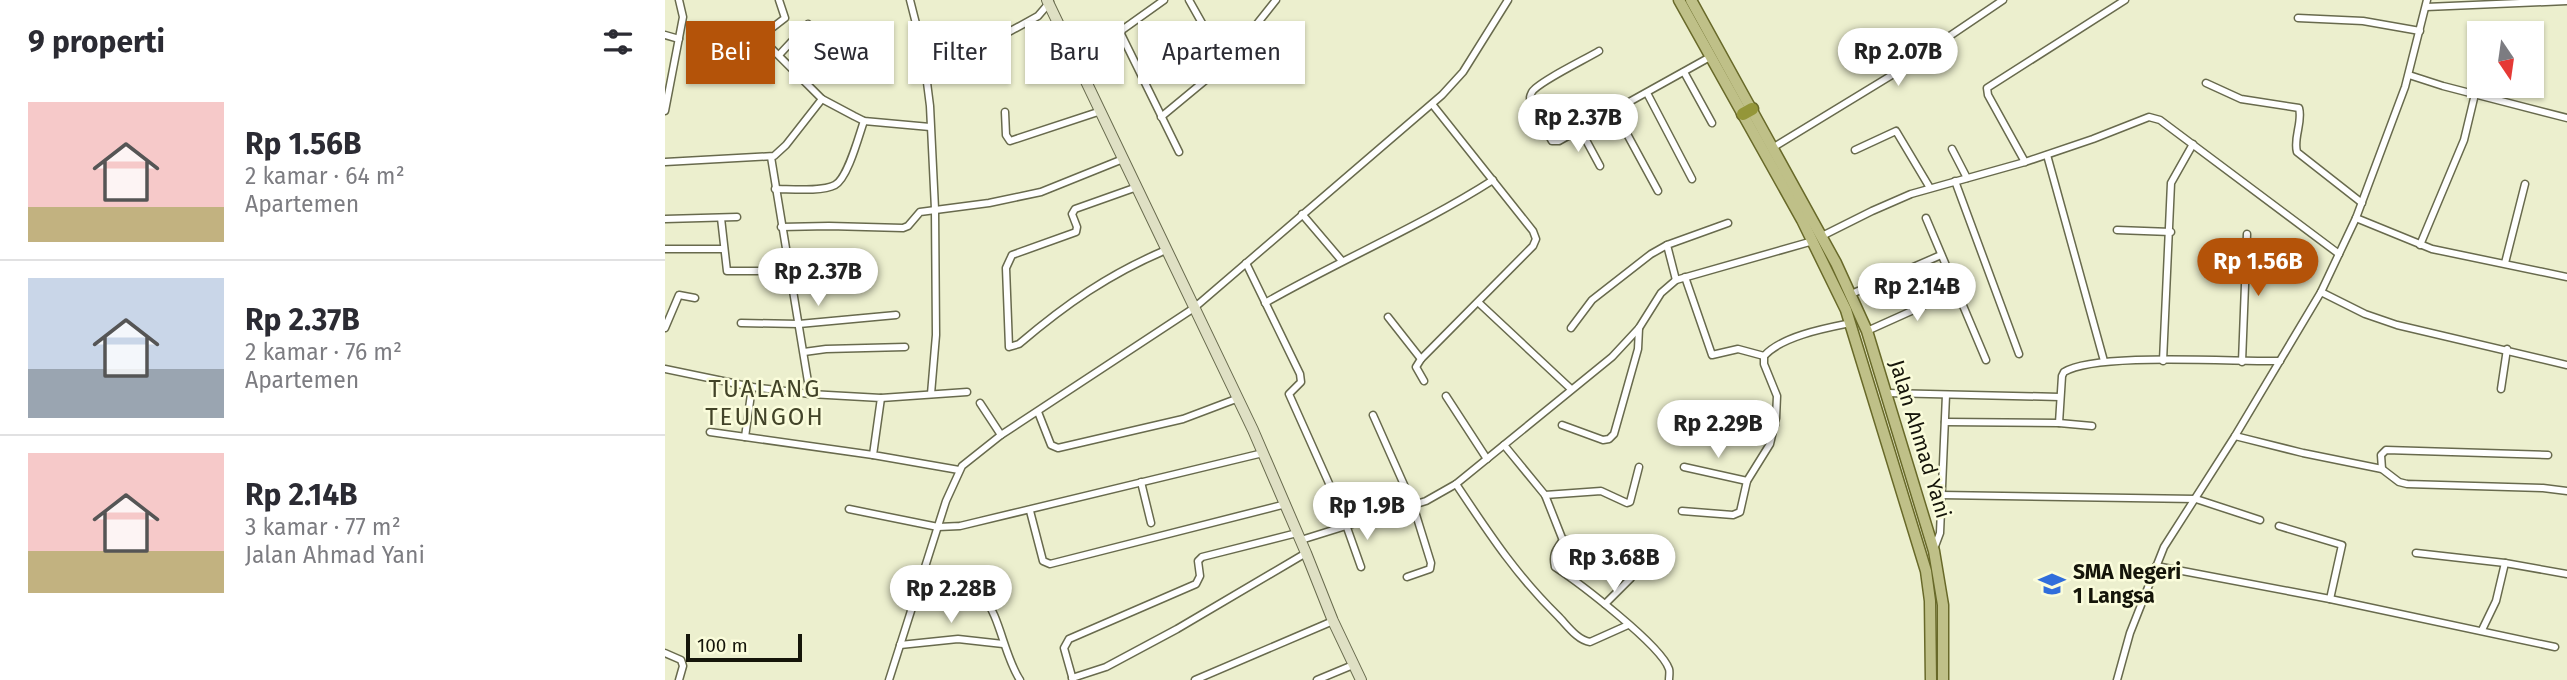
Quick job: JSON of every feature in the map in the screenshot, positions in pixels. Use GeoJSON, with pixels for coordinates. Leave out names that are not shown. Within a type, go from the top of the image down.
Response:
{"type":"FeatureCollection","features":[{"type":"Feature","properties":{"kind":"main road"},"geometry":{"type":"LineString","coordinates":[[1679,0],[1710,57],[1748,112],[1817,239]]}},
{"type":"Feature","properties":{"kind":"main road","name":"Jalan Ahmad Yani"},"geometry":{"type":"LineString","coordinates":[[1691,0],[1748,112],[1774,147],[1817,239],[1867,331],[1934,551],[1943,605],[1943,680]]}},
{"type":"Feature","properties":{"kind":"main road"},"geometry":{"type":"LineString","coordinates":[[1049,1],[1263,453],[1333,621],[1361,680]]}},
{"type":"Feature","properties":{"kind":"main road"},"geometry":{"type":"LineString","coordinates":[[1847,297],[1851,323],[1926,570],[1930,601],[1931,680]]}},
{"type":"Feature","properties":{"kind":"street"},"geometry":{"type":"LineString","coordinates":[[665,111],[683,17],[679,0]]}},
{"type":"Feature","properties":{"kind":"street"},"geometry":{"type":"LineString","coordinates":[[775,25],[786,16],[779,0]]}},
{"type":"Feature","properties":{"kind":"street"},"geometry":{"type":"LineString","coordinates":[[910,0],[926,70],[935,209],[936,335],[931,394]]}},
{"type":"Feature","properties":{"kind":"street"},"geometry":{"type":"LineString","coordinates":[[1164,0],[1121,32],[1179,152]]}},
{"type":"Feature","properties":{"kind":"street"},"geometry":{"type":"LineString","coordinates":[[1189,0],[1201,21]]}},
{"type":"Feature","properties":{"kind":"street"},"geometry":{"type":"LineString","coordinates":[[1259,21],[1276,0]]}},
{"type":"Feature","properties":{"kind":"street"},"geometry":{"type":"LineString","coordinates":[[889,680],[938,527],[959,470],[969,459],[1194,308],[1432,104],[1463,72],[1508,0]]}},
{"type":"Feature","properties":{"kind":"street"},"geometry":{"type":"LineString","coordinates":[[1774,147],[1892,75],[2003,0]]}},
{"type":"Feature","properties":{"kind":"street"},"geometry":{"type":"LineString","coordinates":[[2025,162],[1988,95],[1987,88],[2125,0]]}},
{"type":"Feature","properties":{"kind":"street"},"geometry":{"type":"LineString","coordinates":[[1011,31],[1038,16],[1049,1]]}},
{"type":"Feature","properties":{"kind":"street"},"geometry":{"type":"LineString","coordinates":[[2117,680],[2130,633],[2156,566],[2174,530],[2235,436],[2321,292],[2356,218],[2409,75],[2426,4],[2567,1]]}},
{"type":"Feature","properties":{"kind":"street"},"geometry":{"type":"LineString","coordinates":[[2298,18],[2363,21],[2420,31]]}},
{"type":"Feature","properties":{"kind":"street"},"geometry":{"type":"LineString","coordinates":[[665,34],[679,39]]}},
{"type":"Feature","properties":{"kind":"street"},"geometry":{"type":"LineString","coordinates":[[779,55],[789,44]]}},
{"type":"Feature","properties":{"kind":"street"},"geometry":{"type":"LineString","coordinates":[[775,51],[789,65]]}},
{"type":"Feature","properties":{"kind":"street"},"geometry":{"type":"LineString","coordinates":[[1599,51],[1542,84],[1530,97],[1552,141],[1559,141],[1710,57]]}},
{"type":"Feature","properties":{"kind":"street"},"geometry":{"type":"LineString","coordinates":[[1684,72],[1712,123]]}},
{"type":"Feature","properties":{"kind":"street"},"geometry":{"type":"LineString","coordinates":[[2409,75],[2467,92]]}},
{"type":"Feature","properties":{"kind":"street"},"geometry":{"type":"LineString","coordinates":[[2206,83],[2241,99],[2299,108],[2301,113],[2297,152],[2362,203]]}},
{"type":"Feature","properties":{"kind":"street"},"geometry":{"type":"LineString","coordinates":[[808,84],[822,99],[864,121],[930,127]]}},
{"type":"Feature","properties":{"kind":"street"},"geometry":{"type":"LineString","coordinates":[[1161,117],[1201,84]]}},
{"type":"Feature","properties":{"kind":"street"},"geometry":{"type":"LineString","coordinates":[[1647,93],[1692,178]]}},
{"type":"Feature","properties":{"kind":"street"},"geometry":{"type":"LineString","coordinates":[[2420,245],[2464,140],[2474,98]]}},
{"type":"Feature","properties":{"kind":"street"},"geometry":{"type":"LineString","coordinates":[[2490,98],[2567,118]]}},
{"type":"Feature","properties":{"kind":"street"},"geometry":{"type":"LineString","coordinates":[[665,162],[771,157],[779,152],[822,99]]}},
{"type":"Feature","properties":{"kind":"street"},"geometry":{"type":"LineString","coordinates":[[1424,381],[1416,367],[1422,359],[1479,303],[1533,246],[1536,239],[1533,231],[1432,104]]}},
{"type":"Feature","properties":{"kind":"street"},"geometry":{"type":"LineString","coordinates":[[1005,112],[1006,135],[1010,141],[1101,110]]}},
{"type":"Feature","properties":{"kind":"street"},"geometry":{"type":"LineString","coordinates":[[1614,110],[1658,191]]}},
{"type":"Feature","properties":{"kind":"street"},"geometry":{"type":"LineString","coordinates":[[1306,552],[1177,629],[1106,667],[1072,679],[1064,648],[1069,639],[1196,584],[1200,576],[1198,561],[1202,557],[1347,525],[1438,496],[1612,357],[1639,328],[1661,293],[1676,280],[1817,239],[1872,211],[1930,188],[2025,162],[2149,117],[2160,120],[2339,254]]}},
{"type":"Feature","properties":{"kind":"street"},"geometry":{"type":"LineString","coordinates":[[775,189],[828,188],[837,184],[848,166],[864,121]]}},
{"type":"Feature","properties":{"kind":"street"},"geometry":{"type":"LineString","coordinates":[[1580,129],[1600,166]]}},
{"type":"Feature","properties":{"kind":"street"},"geometry":{"type":"LineString","coordinates":[[1855,150],[1896,131],[1930,188]]}},
{"type":"Feature","properties":{"kind":"street"},"geometry":{"type":"LineString","coordinates":[[2163,361],[2171,232],[2171,183],[2193,144]]}},
{"type":"Feature","properties":{"kind":"street"},"geometry":{"type":"LineString","coordinates":[[1952,149],[1967,178]]}},
{"type":"Feature","properties":{"kind":"street"},"geometry":{"type":"LineString","coordinates":[[2046,155],[2104,361]]}},
{"type":"Feature","properties":{"kind":"street"},"geometry":{"type":"LineString","coordinates":[[771,157],[810,394]]}},
{"type":"Feature","properties":{"kind":"street"},"geometry":{"type":"LineString","coordinates":[[781,227],[900,228],[908,226],[918,213],[1041,192],[1123,159]]}},
{"type":"Feature","properties":{"kind":"street"},"geometry":{"type":"LineString","coordinates":[[1265,303],[1297,283],[1465,198],[1493,180]]}},
{"type":"Feature","properties":{"kind":"street"},"geometry":{"type":"LineString","coordinates":[[1955,181],[2019,354]]}},
{"type":"Feature","properties":{"kind":"street"},"geometry":{"type":"LineString","coordinates":[[2505,263],[2525,184]]}},
{"type":"Feature","properties":{"kind":"street"},"geometry":{"type":"LineString","coordinates":[[1136,187],[1075,209],[1072,214],[1076,232],[1012,255],[1006,268],[1009,347],[1019,344],[1104,279],[1166,250]]}},
{"type":"Feature","properties":{"kind":"street"},"geometry":{"type":"LineString","coordinates":[[1302,214],[1342,261]]}},
{"type":"Feature","properties":{"kind":"street"},"geometry":{"type":"LineString","coordinates":[[665,219],[737,217]]}},
{"type":"Feature","properties":{"kind":"street"},"geometry":{"type":"LineString","coordinates":[[721,218],[727,272],[758,271]]}},
{"type":"Feature","properties":{"kind":"street"},"geometry":{"type":"LineString","coordinates":[[1926,218],[1986,360]]}},
{"type":"Feature","properties":{"kind":"street"},"geometry":{"type":"LineString","coordinates":[[2356,218],[2420,245],[2567,277]]}},
{"type":"Feature","properties":{"kind":"street"},"geometry":{"type":"LineString","coordinates":[[1571,328],[1592,299],[1630,269],[1667,245],[1728,223]]}},
{"type":"Feature","properties":{"kind":"street"},"geometry":{"type":"LineString","coordinates":[[2117,230],[2171,232]]}},
{"type":"Feature","properties":{"kind":"street"},"geometry":{"type":"LineString","coordinates":[[2242,362],[2247,234]]}},
{"type":"Feature","properties":{"kind":"street"},"geometry":{"type":"LineString","coordinates":[[1667,245],[1676,280]]}},
{"type":"Feature","properties":{"kind":"street"},"geometry":{"type":"LineString","coordinates":[[665,249],[724,249]]}},
{"type":"Feature","properties":{"kind":"street"},"geometry":{"type":"LineString","coordinates":[[1847,297],[1941,255]]}},
{"type":"Feature","properties":{"kind":"street"},"geometry":{"type":"LineString","coordinates":[[1246,263],[1301,377],[1301,382],[1290,391],[1290,396],[1347,525],[1361,567]]}},
{"type":"Feature","properties":{"kind":"street"},"geometry":{"type":"LineString","coordinates":[[1685,277],[1711,355],[1738,349],[1764,355],[1798,337],[1851,323]]}},
{"type":"Feature","properties":{"kind":"street"},"geometry":{"type":"LineString","coordinates":[[1867,331],[1956,291]]}},
{"type":"Feature","properties":{"kind":"street"},"geometry":{"type":"LineString","coordinates":[[2321,292],[2365,314],[2397,325],[2567,365]]}},
{"type":"Feature","properties":{"kind":"street"},"geometry":{"type":"LineString","coordinates":[[665,328],[679,295],[695,298]]}},
{"type":"Feature","properties":{"kind":"street"},"geometry":{"type":"LineString","coordinates":[[1479,303],[1571,389]]}},
{"type":"Feature","properties":{"kind":"street"},"geometry":{"type":"LineString","coordinates":[[741,323],[799,324],[896,315]]}},
{"type":"Feature","properties":{"kind":"street"},"geometry":{"type":"LineString","coordinates":[[1388,317],[1422,359]]}},
{"type":"Feature","properties":{"kind":"street"},"geometry":{"type":"LineString","coordinates":[[1562,425],[1603,440],[1614,435],[1638,349],[1639,328]]}},
{"type":"Feature","properties":{"kind":"street"},"geometry":{"type":"LineString","coordinates":[[804,352],[905,347]]}},
{"type":"Feature","properties":{"kind":"street"},"geometry":{"type":"LineString","coordinates":[[2501,390],[2507,349]]}},
{"type":"Feature","properties":{"kind":"street"},"geometry":{"type":"LineString","coordinates":[[1682,511],[1739,514],[1747,481],[1770,444],[1775,425],[1777,396],[1764,355]]}},
{"type":"Feature","properties":{"kind":"street"},"geometry":{"type":"LineString","coordinates":[[2059,423],[2064,372],[2104,361],[2280,361]]}},
{"type":"Feature","properties":{"kind":"street"},"geometry":{"type":"LineString","coordinates":[[665,369],[752,387],[810,394],[881,398],[967,391]]}},
{"type":"Feature","properties":{"kind":"street"},"geometry":{"type":"LineString","coordinates":[[745,437],[752,387]]}},
{"type":"Feature","properties":{"kind":"street"},"geometry":{"type":"LineString","coordinates":[[1887,393],[2060,397]]}},
{"type":"Feature","properties":{"kind":"street"},"geometry":{"type":"LineString","coordinates":[[1934,551],[1940,533],[1946,395]]}},
{"type":"Feature","properties":{"kind":"street"},"geometry":{"type":"LineString","coordinates":[[1446,396],[1487,459]]}},
{"type":"Feature","properties":{"kind":"street"},"geometry":{"type":"LineString","coordinates":[[873,455],[881,398]]}},
{"type":"Feature","properties":{"kind":"street"},"geometry":{"type":"LineString","coordinates":[[1038,412],[1051,445],[1058,448],[1183,419],[1236,399]]}},
{"type":"Feature","properties":{"kind":"street"},"geometry":{"type":"LineString","coordinates":[[980,403],[1001,435]]}},
{"type":"Feature","properties":{"kind":"street"},"geometry":{"type":"LineString","coordinates":[[1373,415],[1413,505],[1431,565],[1426,571],[1407,577]]}},
{"type":"Feature","properties":{"kind":"street"},"geometry":{"type":"LineString","coordinates":[[1723,420],[1775,425]]}},
{"type":"Feature","properties":{"kind":"street"},"geometry":{"type":"LineString","coordinates":[[1945,422],[2059,423],[2092,426]]}},
{"type":"Feature","properties":{"kind":"street"},"geometry":{"type":"LineString","coordinates":[[710,432],[959,470]]}},
{"type":"Feature","properties":{"kind":"street"},"geometry":{"type":"LineString","coordinates":[[2235,436],[2382,469],[2399,482],[2407,484],[2567,491]]}},
{"type":"Feature","properties":{"kind":"street"},"geometry":{"type":"LineString","coordinates":[[1504,445],[1545,495],[1563,540]]}},
{"type":"Feature","properties":{"kind":"street"},"geometry":{"type":"LineString","coordinates":[[2382,469],[2381,455],[2386,450],[2548,454]]}},
{"type":"Feature","properties":{"kind":"street"},"geometry":{"type":"LineString","coordinates":[[849,509],[938,527],[960,526],[1263,453]]}},
{"type":"Feature","properties":{"kind":"street"},"geometry":{"type":"LineString","coordinates":[[1545,495],[1601,491],[1627,503],[1630,502],[1639,467]]}},
{"type":"Feature","properties":{"kind":"street"},"geometry":{"type":"LineString","coordinates":[[1684,467],[1747,481]]}},
{"type":"Feature","properties":{"kind":"street"},"geometry":{"type":"LineString","coordinates":[[1141,482],[1151,523]]}},
{"type":"Feature","properties":{"kind":"street"},"geometry":{"type":"LineString","coordinates":[[1456,484],[1509,563],[1535,594],[1578,637],[1590,642],[1628,625]]}},
{"type":"Feature","properties":{"kind":"street"},"geometry":{"type":"LineString","coordinates":[[1941,495],[2196,499],[2260,520]]}},
{"type":"Feature","properties":{"kind":"street"},"geometry":{"type":"LineString","coordinates":[[1030,511],[1043,561],[1051,564],[1286,505]]}},
{"type":"Feature","properties":{"kind":"street"},"geometry":{"type":"LineString","coordinates":[[2279,526],[2342,545],[2330,599]]}},
{"type":"Feature","properties":{"kind":"street"},"geometry":{"type":"LineString","coordinates":[[1563,540],[1579,540],[1599,553]]}},
{"type":"Feature","properties":{"kind":"street"},"geometry":{"type":"LineString","coordinates":[[1563,540],[1555,551],[1555,567],[1605,604],[1663,659],[1669,669],[1669,680]]}},
{"type":"Feature","properties":{"kind":"street"},"geometry":{"type":"LineString","coordinates":[[2416,552],[2567,574]]}},
{"type":"Feature","properties":{"kind":"street"},"geometry":{"type":"LineString","coordinates":[[2482,630],[2496,601],[2505,563]]}},
{"type":"Feature","properties":{"kind":"street"},"geometry":{"type":"LineString","coordinates":[[2156,566],[2330,599],[2555,647]]}},
{"type":"Feature","properties":{"kind":"street"},"geometry":{"type":"LineString","coordinates":[[1605,604],[1631,578]]}},
{"type":"Feature","properties":{"kind":"street"},"geometry":{"type":"LineString","coordinates":[[916,595],[962,593],[983,597],[990,607],[1020,680]]}},
{"type":"Feature","properties":{"kind":"street"},"geometry":{"type":"LineString","coordinates":[[1195,680],[1333,621]]}},
{"type":"Feature","properties":{"kind":"street"},"geometry":{"type":"LineString","coordinates":[[900,645],[958,639],[1003,644]]}},
{"type":"Feature","properties":{"kind":"street"},"geometry":{"type":"LineString","coordinates":[[665,653],[681,660],[683,666],[679,680]]}},
{"type":"Feature","properties":{"kind":"street"},"geometry":{"type":"LineString","coordinates":[[1317,680],[1353,665]]}},
{"type":"Feature","properties":{"kind":"place","name":"SMA Negeri 1 Langsa"},"geometry":{"type":"Point","coordinates":[2052,584]}},
{"type":"Feature","properties":{"kind":"district","name":"TUALANG TEUNGOH"},"geometry":{"type":"Point","coordinates":[765,403]}}]}
